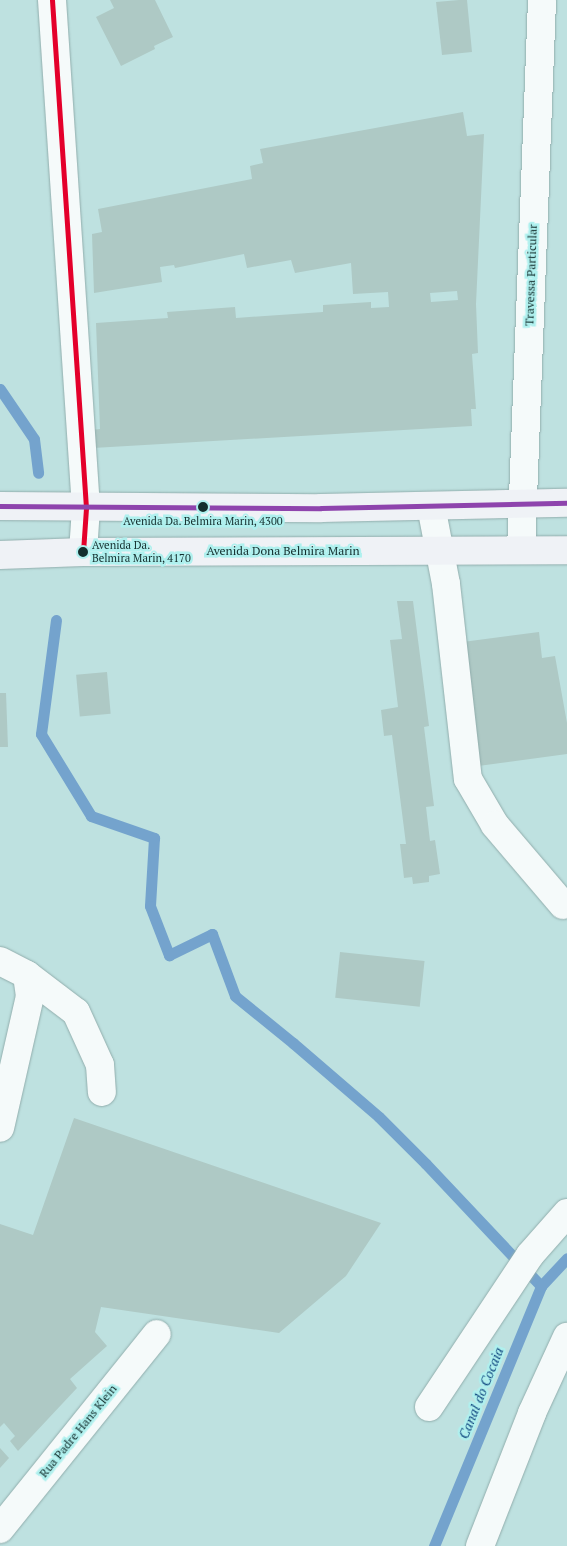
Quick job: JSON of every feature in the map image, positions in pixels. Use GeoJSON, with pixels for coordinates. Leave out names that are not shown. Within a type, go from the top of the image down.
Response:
{"type":"FeatureCollection","features":[{"type":"Feature","properties":{"kind":"main road"},"geometry":{"type":"LineString","coordinates":[[0,506],[322,508],[567,503]]}},
{"type":"Feature","properties":{"kind":"main road","name":"Avenida Dona Belmira Marin"},"geometry":{"type":"LineString","coordinates":[[0,555],[83,552],[567,550]]}},
{"type":"Feature","properties":{"kind":"street"},"geometry":{"type":"LineString","coordinates":[[52,0],[86,508],[83,552]]}},
{"type":"Feature","properties":{"kind":"street","name":"Travessa Particular"},"geometry":{"type":"LineString","coordinates":[[521,550],[542,0]]}},
{"type":"Feature","properties":{"kind":"street"},"geometry":{"type":"LineString","coordinates":[[431,506],[441,551],[468,780],[495,825],[563,905]]}},
{"type":"Feature","properties":{"kind":"street"},"geometry":{"type":"LineString","coordinates":[[0,961],[27,975],[76,1012],[100,1065],[102,1092]]}},
{"type":"Feature","properties":{"kind":"street"},"geometry":{"type":"LineString","coordinates":[[0,1128],[30,996],[27,975]]}},
{"type":"Feature","properties":{"kind":"street"},"geometry":{"type":"LineString","coordinates":[[429,1407],[530,1255],[567,1213]]}},
{"type":"Feature","properties":{"kind":"street","name":"Rua Padre Hans Klein"},"geometry":{"type":"LineString","coordinates":[[0,1529],[157,1334]]}},
{"type":"Feature","properties":{"kind":"street"},"geometry":{"type":"LineString","coordinates":[[480,1546],[532,1413],[567,1337]]}},
{"type":"Feature","properties":{"kind":"building"},"geometry":{"type":"Polygon","coordinates":[[[110,0],[155,0],[173,37],[154,46],[155,49],[121,66],[96,17],[114,8],[110,0]]]}},
{"type":"Feature","properties":{"kind":"building"},"geometry":{"type":"Polygon","coordinates":[[[467,0],[472,52],[442,55],[436,2],[467,0]]]}},
{"type":"Feature","properties":{"kind":"building"},"geometry":{"type":"Polygon","coordinates":[[[463,112],[467,136],[484,134],[476,304],[478,353],[472,354],[476,409],[471,409],[472,426],[93,448],[92,430],[100,429],[96,323],[168,318],[167,312],[235,307],[236,318],[323,312],[323,305],[371,302],[371,308],[389,307],[388,292],[353,294],[351,263],[295,273],[291,260],[247,268],[244,254],[175,268],[174,265],[160,267],[162,282],[94,293],[92,234],[102,232],[98,209],[252,179],[250,166],[263,163],[260,149],[463,112]],[[457,291],[430,293],[431,302],[458,300],[457,291]]]}},
{"type":"Feature","properties":{"kind":"building"},"geometry":{"type":"Polygon","coordinates":[[[397,601],[413,601],[429,726],[424,727],[434,806],[426,807],[430,841],[435,840],[440,874],[429,876],[429,882],[413,884],[412,877],[404,878],[400,844],[406,844],[392,735],[384,736],[381,710],[398,707],[390,640],[402,639],[397,601]]]}},
{"type":"Feature","properties":{"kind":"building"},"geometry":{"type":"Polygon","coordinates":[[[539,632],[542,658],[555,656],[567,723],[567,754],[471,767],[455,643],[539,632]]]}},
{"type":"Feature","properties":{"kind":"building"},"geometry":{"type":"Polygon","coordinates":[[[107,672],[111,714],[80,717],[76,675],[107,672]]]}},
{"type":"Feature","properties":{"kind":"building"},"geometry":{"type":"Polygon","coordinates":[[[0,693],[6,693],[8,747],[0,747],[0,693]]]}},
{"type":"Feature","properties":{"kind":"building"},"geometry":{"type":"Polygon","coordinates":[[[340,952],[425,961],[420,1007],[335,998],[340,952]]]}},
{"type":"Feature","properties":{"kind":"building"},"geometry":{"type":"Polygon","coordinates":[[[74,1118],[381,1223],[346,1276],[279,1333],[101,1307],[95,1332],[107,1346],[70,1379],[77,1388],[18,1451],[10,1441],[15,1436],[4,1423],[0,1427],[0,1224],[33,1235],[74,1118]]]}},
{"type":"Feature","properties":{"kind":"building"},"geometry":{"type":"Polygon","coordinates":[[[0,1448],[9,1458],[0,1468],[0,1448]]]}},
{"type":"Feature","properties":{"kind":"waterway"},"geometry":{"type":"LineString","coordinates":[[0,389],[34,439],[38,473]]}},
{"type":"Feature","properties":{"kind":"waterway"},"geometry":{"type":"LineString","coordinates":[[56,620],[41,734],[91,816],[154,838],[150,906],[169,955],[212,934],[235,996],[379,1117],[541,1286]]}},
{"type":"Feature","properties":{"kind":"waterway","name":"Canal do Cocaia"},"geometry":{"type":"LineString","coordinates":[[434,1546],[541,1286],[567,1258]]}},
{"type":"Feature","properties":{"kind":"transit line"},"geometry":{"type":"LineString","coordinates":[[52,0],[86,508],[83,552]]}},
{"type":"Feature","properties":{"kind":"transit line"},"geometry":{"type":"LineString","coordinates":[[0,506],[321,508],[567,503]]}},
{"type":"Feature","properties":{"kind":"place","name":"Avenida Da. Belmira Marin, 4300"},"geometry":{"type":"Point","coordinates":[203,507]}},
{"type":"Feature","properties":{"kind":"place","name":"Avenida Da. Belmira Marin, 4170"},"geometry":{"type":"Point","coordinates":[83,552]}}]}
